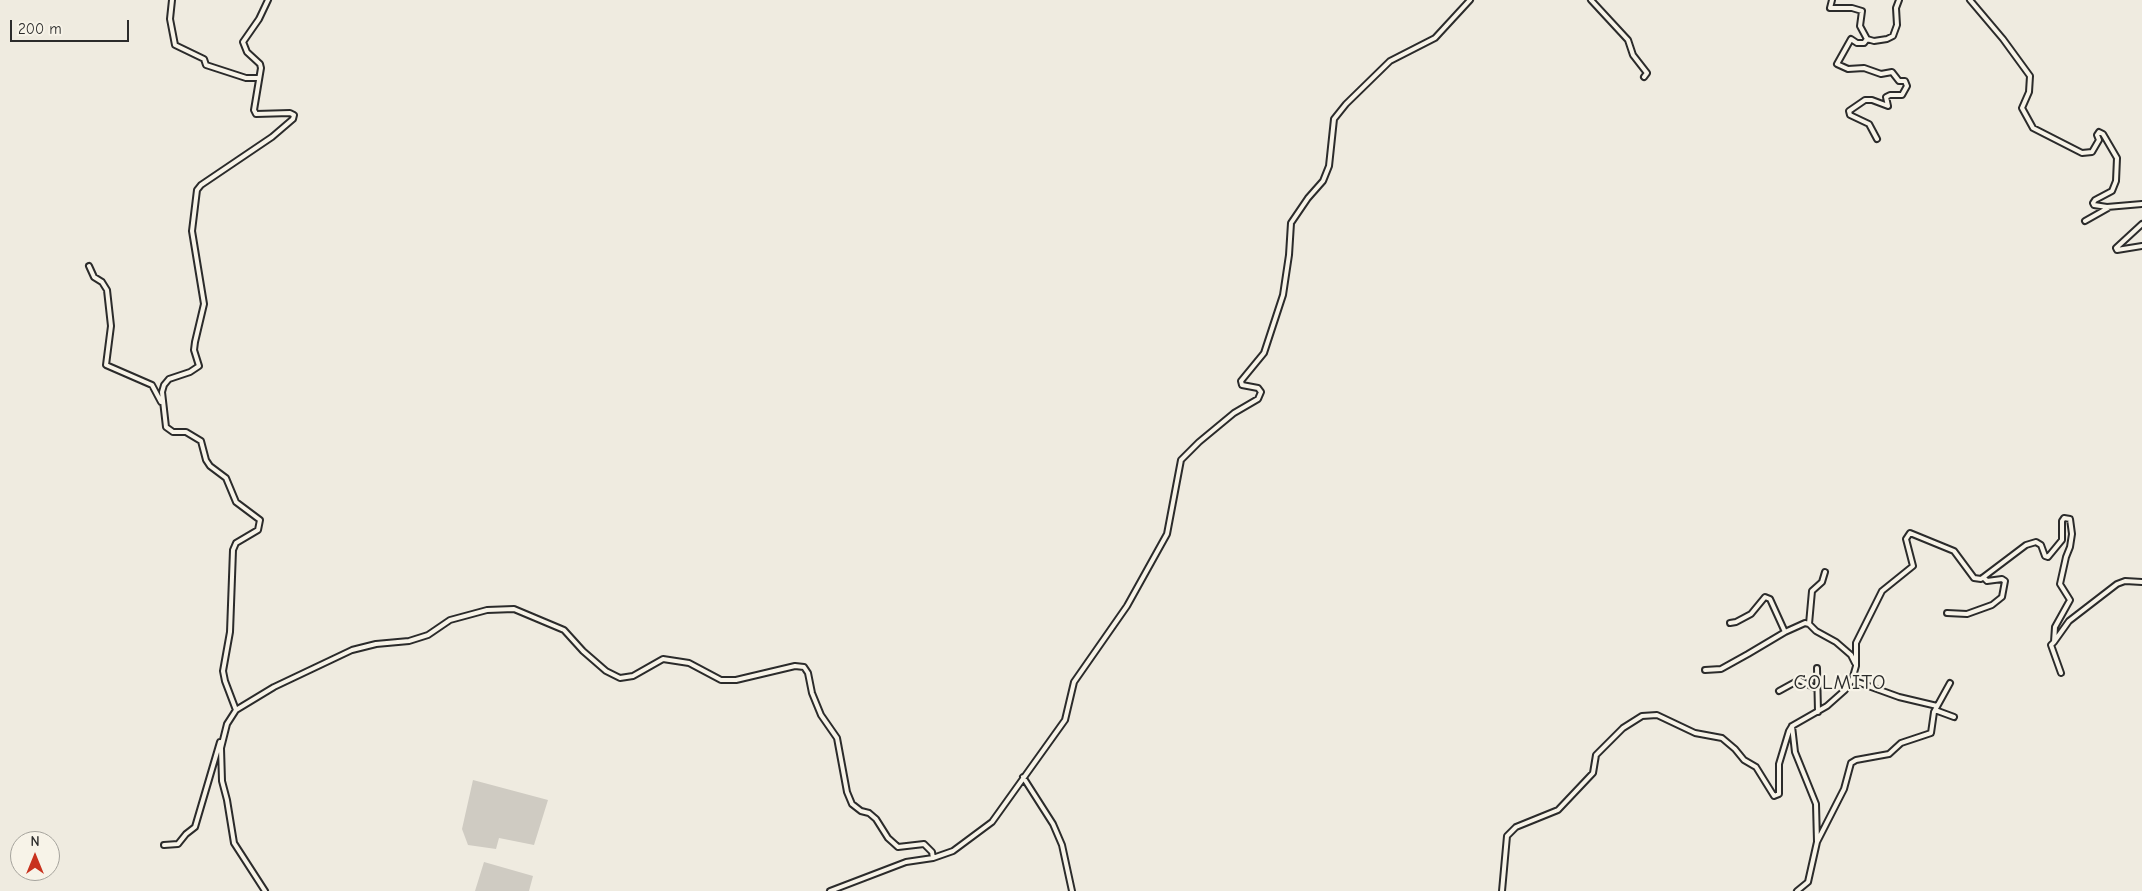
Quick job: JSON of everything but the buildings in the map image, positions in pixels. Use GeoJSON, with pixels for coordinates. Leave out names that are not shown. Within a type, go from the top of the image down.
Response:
{"type":"FeatureCollection","features":[{"type":"Feature","properties":{"kind":"street"},"geometry":{"type":"LineString","coordinates":[[172,0],[170,19],[175,45],[204,59],[206,65],[246,78],[260,78]]}},
{"type":"Feature","properties":{"kind":"street"},"geometry":{"type":"LineString","coordinates":[[236,710],[223,670],[230,632],[233,550],[236,543],[258,530],[260,520],[236,502],[226,478],[210,466],[206,460],[201,441],[186,432],[173,432],[166,427],[162,392],[164,385],[169,379],[190,372],[199,366],[194,350],[204,304],[192,231],[197,190],[201,185],[272,137],[294,116],[290,113],[256,114],[254,110],[261,74],[260,64],[247,52],[243,42],[259,19],[268,0]]}},
{"type":"Feature","properties":{"kind":"street"},"geometry":{"type":"LineString","coordinates":[[830,891],[906,862],[933,858],[952,851],[992,822],[1065,720],[1074,682],[1128,606],[1167,534],[1181,460],[1199,442],[1234,413],[1258,398],[1261,392],[1258,388],[1242,385],[1242,381],[1264,353],[1283,295],[1290,254],[1291,224],[1308,198],[1323,181],[1329,166],[1334,119],[1346,104],[1390,61],[1435,38],[1470,0]]}},
{"type":"Feature","properties":{"kind":"street"},"geometry":{"type":"LineString","coordinates":[[1591,0],[1628,40],[1633,55],[1647,73],[1644,77]]}},
{"type":"Feature","properties":{"kind":"street"},"geometry":{"type":"LineString","coordinates":[[1832,0],[1830,8],[1852,8],[1862,11],[1860,26],[1867,39],[1874,41],[1893,36],[1898,25],[1896,8],[1899,0]]}},
{"type":"Feature","properties":{"kind":"street"},"geometry":{"type":"LineString","coordinates":[[1970,0],[2003,39],[2030,76],[2030,92],[2022,108],[2033,128],[2082,153],[2092,152],[2099,140],[2097,135],[2099,132],[2103,134],[2116,158],[2116,181],[2112,191],[2095,200],[2094,205],[2110,207],[2142,204]]}},
{"type":"Feature","properties":{"kind":"street"},"geometry":{"type":"LineString","coordinates":[[1867,39],[1864,43],[1857,44],[1850,38],[1837,64],[1848,70],[1864,68],[1881,74],[1892,72],[1899,81],[1905,81],[1907,86],[1902,95],[1886,97],[1888,106],[1872,100],[1865,100],[1849,111],[1850,115],[1869,124],[1877,140]]}},
{"type":"Feature","properties":{"kind":"street"},"geometry":{"type":"LineString","coordinates":[[2085,221],[2110,207]]}},
{"type":"Feature","properties":{"kind":"street"},"geometry":{"type":"LineString","coordinates":[[2142,224],[2116,248],[2117,250],[2142,246]]}},
{"type":"Feature","properties":{"kind":"street"},"geometry":{"type":"LineString","coordinates":[[89,266],[94,276],[102,282],[106,290],[112,326],[106,366],[152,386],[163,406]]}},
{"type":"Feature","properties":{"kind":"street"},"geometry":{"type":"LineString","coordinates":[[1984,578],[2026,545],[2036,542],[2041,545],[2045,556],[2048,556],[2062,540],[2062,522],[2064,518],[2070,519],[2072,534],[2060,584],[2070,600],[2055,627],[2054,642]]}},
{"type":"Feature","properties":{"kind":"street"},"geometry":{"type":"LineString","coordinates":[[1502,891],[1507,836],[1516,827],[1558,810],[1593,773],[1596,755],[1623,728],[1642,716],[1657,716],[1695,733],[1722,738],[1744,760],[1756,767],[1774,796],[1779,794],[1780,764],[1792,726],[1827,706],[1845,690],[1852,680],[1856,666],[1856,643],[1882,591],[1913,566],[1906,539],[1907,534],[1910,533],[1954,551],[1974,578],[1984,578],[1988,581],[2002,579],[2005,581],[2002,597],[1992,606],[1967,614],[1947,613]]}},
{"type":"Feature","properties":{"kind":"street"},"geometry":{"type":"LineString","coordinates":[[1810,624],[1812,591],[1822,582],[1825,572]]}},
{"type":"Feature","properties":{"kind":"street"},"geometry":{"type":"LineString","coordinates":[[2061,673],[2051,645],[2070,621],[2117,584],[2125,581],[2142,582]]}},
{"type":"Feature","properties":{"kind":"street"},"geometry":{"type":"LineString","coordinates":[[1730,623],[1751,614],[1765,597],[1770,599],[1785,632]]}},
{"type":"Feature","properties":{"kind":"street"},"geometry":{"type":"LineString","coordinates":[[164,845],[178,844],[195,827],[213,761],[227,724],[236,710],[274,687],[352,650],[376,644],[409,641],[428,635],[450,620],[487,610],[514,609],[564,630],[582,651],[606,671],[620,678],[633,676],[663,659],[689,663],[720,680],[736,680],[795,666],[804,666],[808,673],[812,693],[822,715],[837,738],[847,792],[852,804],[861,811],[869,812],[876,819],[888,838],[898,847],[924,844],[932,852],[933,858]]}},
{"type":"Feature","properties":{"kind":"street"},"geometry":{"type":"LineString","coordinates":[[1705,670],[1721,669],[1805,622],[1810,624],[1816,631],[1836,642],[1851,655],[1856,666]]}},
{"type":"Feature","properties":{"kind":"street"},"geometry":{"type":"LineString","coordinates":[[1817,668],[1818,712]]}},
{"type":"Feature","properties":{"kind":"street"},"geometry":{"type":"LineString","coordinates":[[1779,691],[1799,680],[1817,689]]}},
{"type":"Feature","properties":{"kind":"street"},"geometry":{"type":"LineString","coordinates":[[1852,680],[1899,698],[1936,708],[1954,717]]}},
{"type":"Feature","properties":{"kind":"street"},"geometry":{"type":"LineString","coordinates":[[1817,842],[1844,789],[1851,763],[1856,760],[1890,754],[1901,743],[1931,733],[1936,708],[1950,683]]}},
{"type":"Feature","properties":{"kind":"street"},"geometry":{"type":"LineString","coordinates":[[227,724],[221,748],[221,770],[228,800],[230,828],[234,843],[265,891]]}},
{"type":"Feature","properties":{"kind":"street"},"geometry":{"type":"LineString","coordinates":[[1792,726],[1795,752],[1816,804],[1817,842],[1808,882],[1797,891]]}},
{"type":"Feature","properties":{"kind":"street"},"geometry":{"type":"LineString","coordinates":[[1024,777],[1053,824],[1062,844],[1072,891]]}},
{"type":"Feature","properties":{"kind":"shaded area"},"geometry":{"type":"Polygon","coordinates":[[[473,780],[548,800],[534,845],[499,838],[496,849],[468,845],[462,829],[473,780]]]}},
{"type":"Feature","properties":{"kind":"shaded area"},"geometry":{"type":"Polygon","coordinates":[[[484,862],[533,876],[529,891],[475,891],[484,862]]]}},
{"type":"Feature","properties":{"kind":"district","name":"COLMITO"},"geometry":{"type":"Point","coordinates":[1840,683]}}]}
